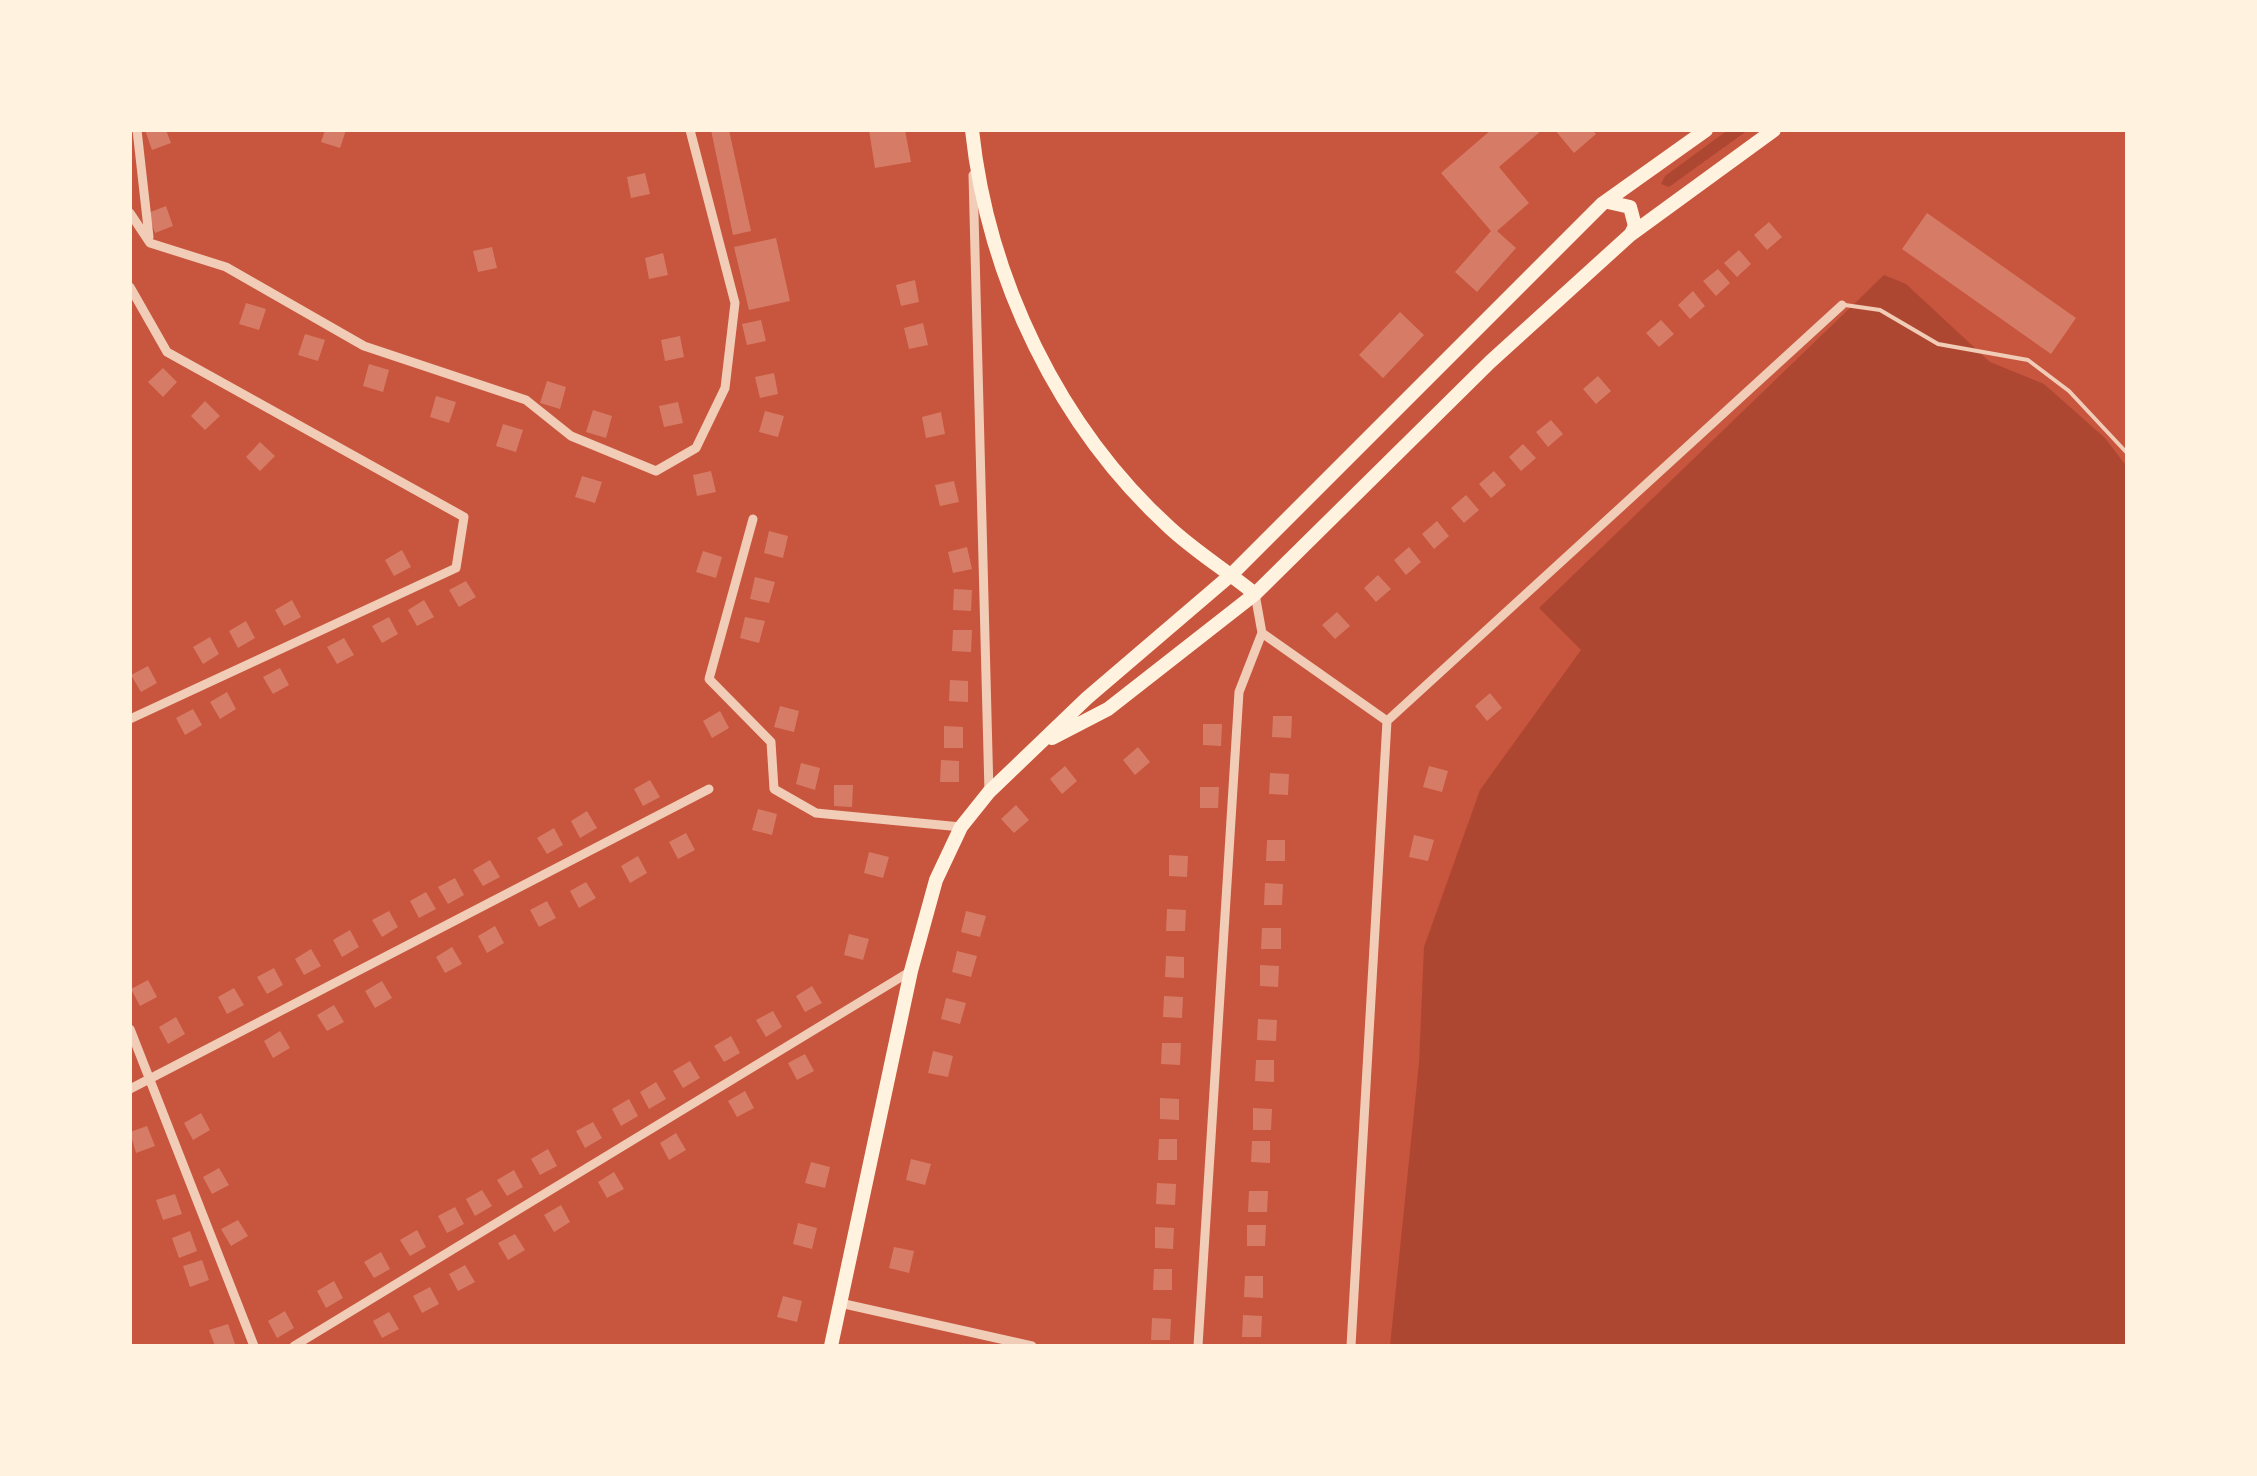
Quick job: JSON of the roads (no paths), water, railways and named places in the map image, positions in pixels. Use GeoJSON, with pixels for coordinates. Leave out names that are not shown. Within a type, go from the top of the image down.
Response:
{"type":"FeatureCollection","features":[{"type":"Feature","properties":{"kind":"main road"},"geometry":{"type":"LineString","coordinates":[[831,1346],[911,972],[936,880],[961,828],[989,792],[1038,745],[1232,574],[1602,204],[1706,130]]}},
{"type":"Feature","properties":{"kind":"main road"},"geometry":{"type":"LineString","coordinates":[[1038,745],[1108,709],[1254,594],[1490,362],[1630,235],[1774,130]]}},
{"type":"Feature","properties":{"kind":"main road"},"geometry":{"type":"LineString","coordinates":[[972,133],[988,219],[1005,272],[1036,346],[1076,419],[1100,452],[1165,523],[1254,594]]}},
{"type":"Feature","properties":{"kind":"main road"},"geometry":{"type":"LineString","coordinates":[[1602,204],[1621,201],[1630,207],[1635,226],[1630,235]]}},
{"type":"Feature","properties":{"kind":"street"},"geometry":{"type":"LineString","coordinates":[[137,130],[150,243]]}},
{"type":"Feature","properties":{"kind":"street"},"geometry":{"type":"LineString","coordinates":[[130,213],[150,243],[226,267],[364,346],[526,400],[570,436],[656,471],[696,448],[725,388],[735,303],[690,130]]}},
{"type":"Feature","properties":{"kind":"street"},"geometry":{"type":"LineString","coordinates":[[972,133],[989,792]]}},
{"type":"Feature","properties":{"kind":"street"},"geometry":{"type":"LineString","coordinates":[[130,288],[167,352],[464,516],[456,568],[130,719]]}},
{"type":"Feature","properties":{"kind":"street"},"geometry":{"type":"LineString","coordinates":[[1350,1346],[1386,720],[1842,305]]}},
{"type":"Feature","properties":{"kind":"street"},"geometry":{"type":"LineString","coordinates":[[753,518],[709,679],[771,742],[774,788],[816,813],[961,828]]}},
{"type":"Feature","properties":{"kind":"street"},"geometry":{"type":"LineString","coordinates":[[1198,1346],[1239,692],[1262,633],[1254,594]]}},
{"type":"Feature","properties":{"kind":"street"},"geometry":{"type":"LineString","coordinates":[[1262,633],[1386,720]]}},
{"type":"Feature","properties":{"kind":"street"},"geometry":{"type":"LineString","coordinates":[[130,1089],[709,789]]}},
{"type":"Feature","properties":{"kind":"street"},"geometry":{"type":"LineString","coordinates":[[294,1346],[911,972]]}},
{"type":"Feature","properties":{"kind":"street"},"geometry":{"type":"LineString","coordinates":[[130,1030],[254,1346]]}},
{"type":"Feature","properties":{"kind":"street"},"geometry":{"type":"LineString","coordinates":[[840,1303],[1032,1346]]}},
{"type":"Feature","properties":{"kind":"lane"},"geometry":{"type":"LineString","coordinates":[[1842,305],[1880,310],[1938,344],[2028,360],[2069,391],[2127,453]]}}]}
